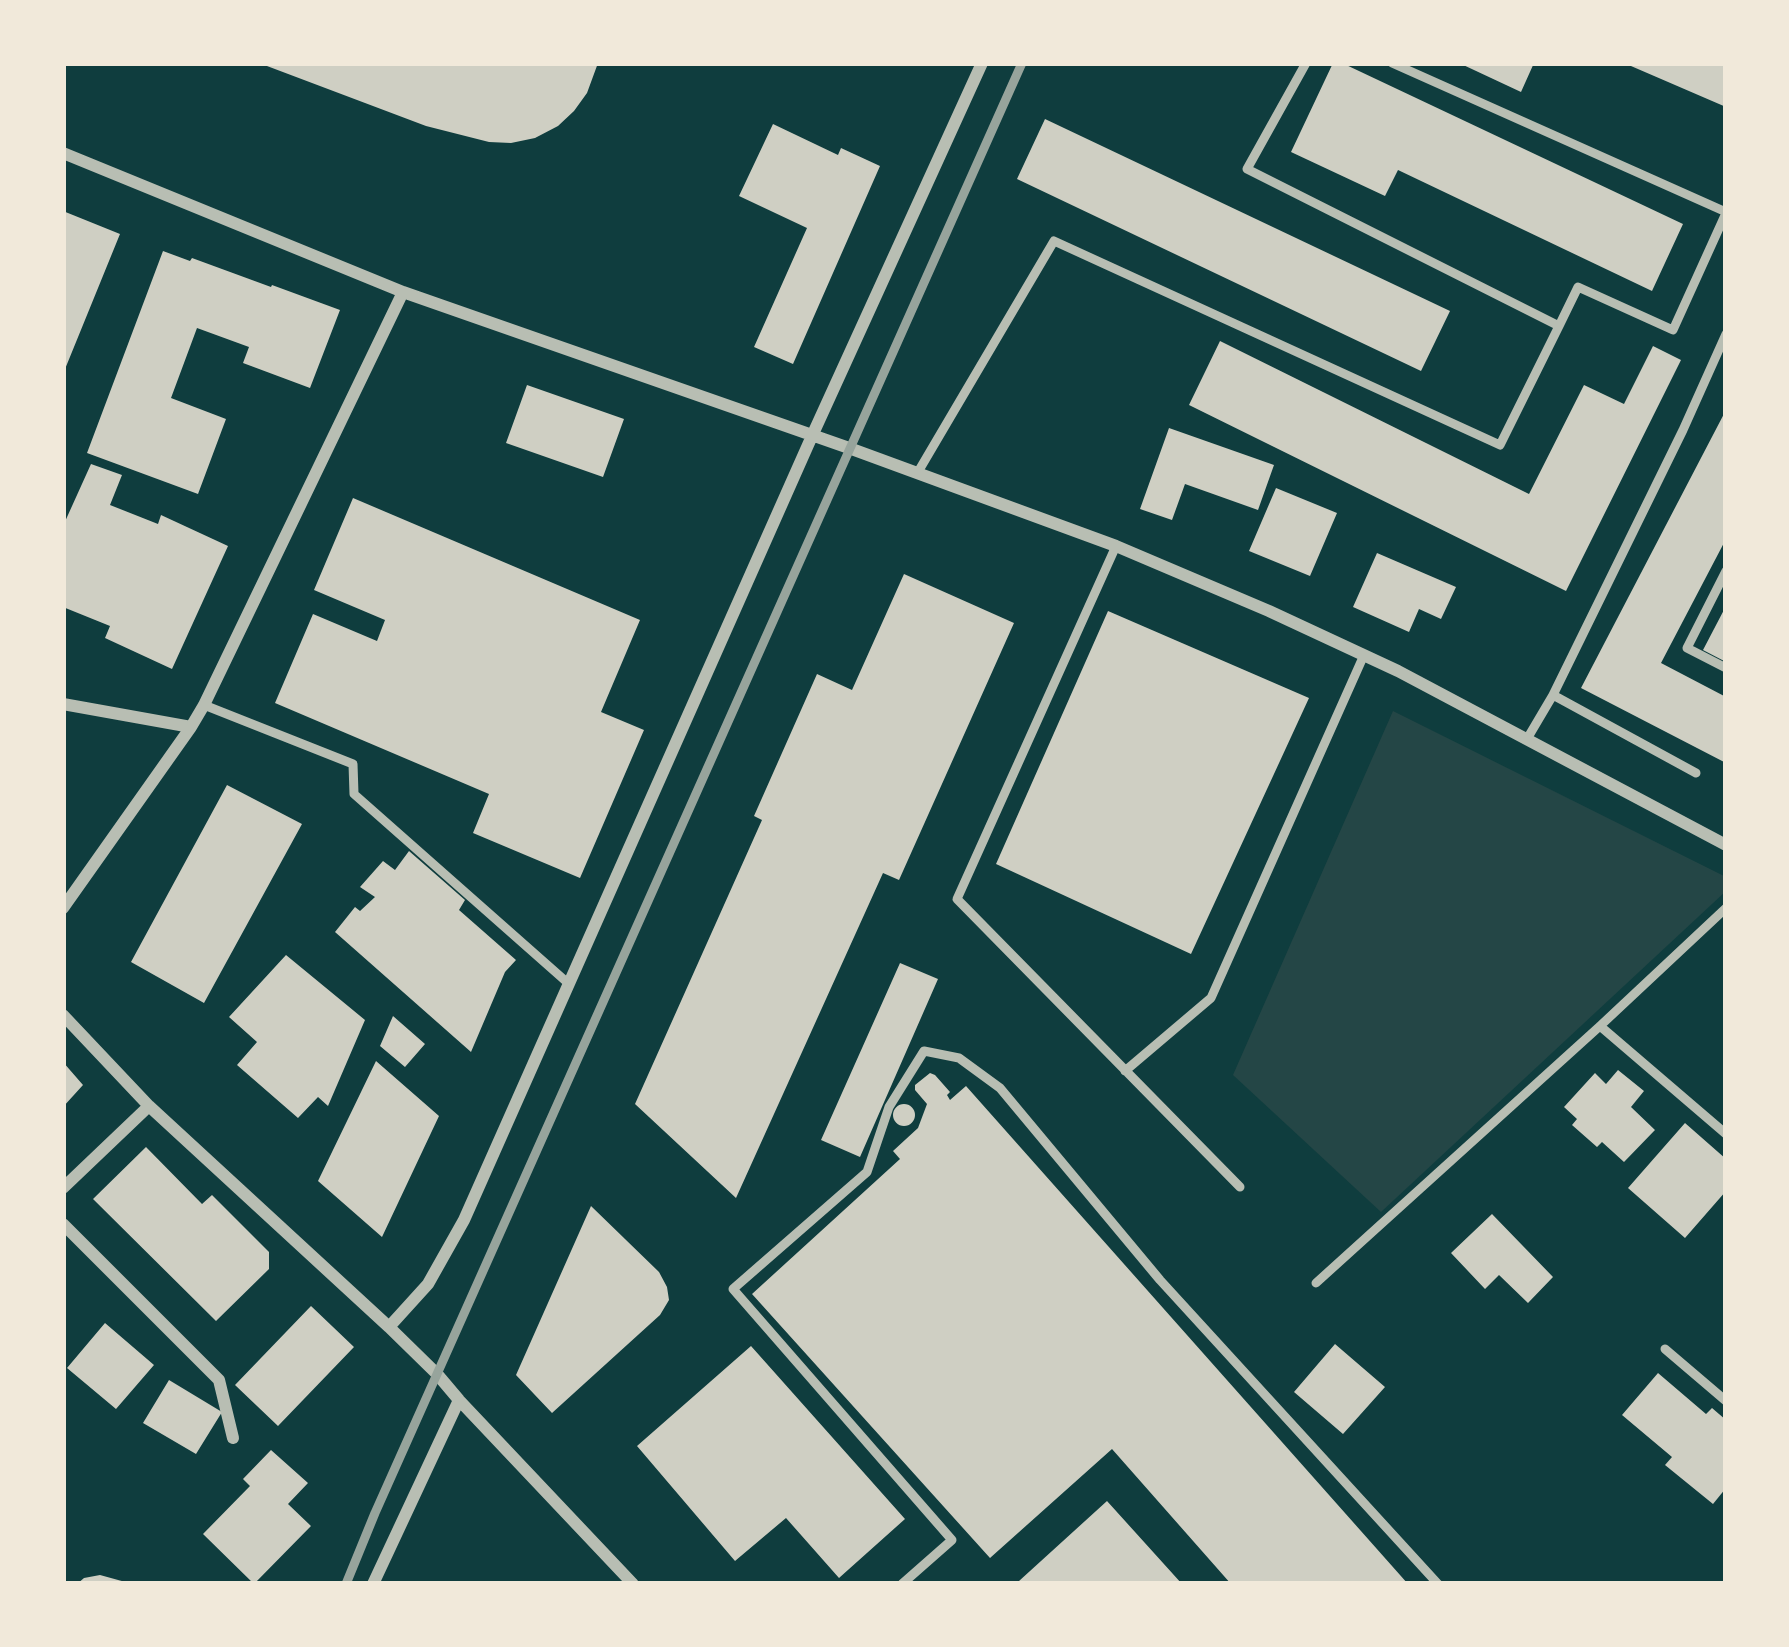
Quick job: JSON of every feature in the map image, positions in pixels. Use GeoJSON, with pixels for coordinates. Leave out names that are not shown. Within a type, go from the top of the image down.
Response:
{"type":"FeatureCollection","features":[{"type":"Feature","properties":{"kind":"street"},"geometry":{"type":"LineString","coordinates":[[389,1327],[428,1284],[464,1220],[982,63]]}},
{"type":"Feature","properties":{"kind":"street"},"geometry":{"type":"LineString","coordinates":[[63,153],[403,292],[1116,546],[1364,655],[1726,845]]}},
{"type":"Feature","properties":{"kind":"street"},"geometry":{"type":"LineString","coordinates":[[63,908],[204,705],[403,292]]}},
{"type":"Feature","properties":{"kind":"street"},"geometry":{"type":"LineString","coordinates":[[63,704],[191,727]]}},
{"type":"Feature","properties":{"kind":"street"},"geometry":{"type":"LineString","coordinates":[[63,1015],[149,1106],[437,1374],[633,1584]]}},
{"type":"Feature","properties":{"kind":"street"},"geometry":{"type":"LineString","coordinates":[[63,1187],[149,1106]]}},
{"type":"Feature","properties":{"kind":"street"},"geometry":{"type":"LineString","coordinates":[[63,1224],[219,1380],[233,1438]]}},
{"type":"Feature","properties":{"kind":"street"},"geometry":{"type":"LineString","coordinates":[[373,1584],[459,1400]]}},
{"type":"Feature","properties":{"kind":"lane"},"geometry":{"type":"LineString","coordinates":[[1306,63],[1247,169],[1558,326]]}},
{"type":"Feature","properties":{"kind":"lane"},"geometry":{"type":"LineString","coordinates":[[918,472],[1054,241],[1500,445],[1578,287],[1673,330],[1726,213],[1392,63]]}},
{"type":"Feature","properties":{"kind":"lane"},"geometry":{"type":"LineString","coordinates":[[1527,740],[1683,430],[1726,334]]}},
{"type":"Feature","properties":{"kind":"lane"},"geometry":{"type":"LineString","coordinates":[[1116,546],[957,899],[1240,1187]]}},
{"type":"Feature","properties":{"kind":"lane"},"geometry":{"type":"LineString","coordinates":[[1726,571],[1687,649],[1726,668]]}},
{"type":"Feature","properties":{"kind":"lane"},"geometry":{"type":"LineString","coordinates":[[1125,1072],[1211,998],[1364,655]]}},
{"type":"Feature","properties":{"kind":"lane"},"geometry":{"type":"LineString","coordinates":[[1552,694],[1696,773]]}},
{"type":"Feature","properties":{"kind":"lane"},"geometry":{"type":"LineString","coordinates":[[204,705],[353,764],[354,794],[569,984]]}},
{"type":"Feature","properties":{"kind":"lane"},"geometry":{"type":"LineString","coordinates":[[1316,1283],[1726,908]]}},
{"type":"Feature","properties":{"kind":"lane"},"geometry":{"type":"LineString","coordinates":[[1600,1026],[1726,1134]]}},
{"type":"Feature","properties":{"kind":"lane"},"geometry":{"type":"LineString","coordinates":[[902,1584],[952,1540],[733,1289],[866,1172],[889,1107],[924,1051],[959,1058],[1000,1088],[1160,1280],[1438,1584]]}},
{"type":"Feature","properties":{"kind":"lane"},"geometry":{"type":"LineString","coordinates":[[1665,1348],[1726,1401]]}},
{"type":"Feature","properties":{"kind":"shaded area"},"geometry":{"type":"Polygon","coordinates":[[[1393,711],[1726,877],[1726,891],[1381,1212],[1233,1075],[1393,711]]]}},
{"type":"Feature","properties":{"kind":"building"},"geometry":{"type":"Polygon","coordinates":[[[259,63],[598,63],[587,93],[558,126],[511,143],[426,126],[259,63]]]}},
{"type":"Feature","properties":{"kind":"building"},"geometry":{"type":"Polygon","coordinates":[[[1333,63],[1342,63],[1683,224],[1652,291],[1398,170],[1385,196],[1291,152],[1333,63]]]}},
{"type":"Feature","properties":{"kind":"building"},"geometry":{"type":"Polygon","coordinates":[[[1459,63],[1534,63],[1521,92],[1459,63]]]}},
{"type":"Feature","properties":{"kind":"building"},"geometry":{"type":"Polygon","coordinates":[[[1624,63],[1726,63],[1726,107],[1624,63]]]}},
{"type":"Feature","properties":{"kind":"building"},"geometry":{"type":"Polygon","coordinates":[[[1045,119],[1450,311],[1421,371],[1017,179],[1045,119]]]}},
{"type":"Feature","properties":{"kind":"building"},"geometry":{"type":"Polygon","coordinates":[[[773,124],[838,155],[841,148],[880,166],[793,364],[754,347],[807,228],[739,196],[773,124]]]}},
{"type":"Feature","properties":{"kind":"building"},"geometry":{"type":"Polygon","coordinates":[[[63,211],[120,234],[63,374],[63,211]]]}},
{"type":"Feature","properties":{"kind":"building"},"geometry":{"type":"Polygon","coordinates":[[[163,251],[340,310],[310,388],[243,363],[249,347],[197,328],[171,398],[226,419],[198,494],[87,453],[163,251]]]}},
{"type":"Feature","properties":{"kind":"building"},"geometry":{"type":"Polygon","coordinates":[[[1220,341],[1529,494],[1584,385],[1624,404],[1653,346],[1681,360],[1566,591],[1189,405],[1220,341]]]}},
{"type":"Feature","properties":{"kind":"building"},"geometry":{"type":"Polygon","coordinates":[[[527,385],[624,419],[603,477],[506,443],[527,385]]]}},
{"type":"Feature","properties":{"kind":"building"},"geometry":{"type":"Polygon","coordinates":[[[1726,410],[1726,539],[1661,663],[1726,697],[1726,763],[1581,688],[1726,410]]]}},
{"type":"Feature","properties":{"kind":"building"},"geometry":{"type":"Polygon","coordinates":[[[1169,428],[1274,465],[1258,510],[1185,484],[1172,520],[1140,509],[1169,428]]]}},
{"type":"Feature","properties":{"kind":"building"},"geometry":{"type":"Polygon","coordinates":[[[91,464],[122,475],[110,505],[158,524],[161,515],[228,546],[172,669],[105,638],[110,626],[63,607],[63,526],[91,464]]]}},
{"type":"Feature","properties":{"kind":"building"},"geometry":{"type":"Polygon","coordinates":[[[1276,488],[1337,513],[1310,576],[1249,551],[1276,488]]]}},
{"type":"Feature","properties":{"kind":"building"},"geometry":{"type":"Polygon","coordinates":[[[353,498],[640,620],[601,712],[644,730],[580,878],[473,833],[489,794],[275,703],[313,614],[377,641],[385,620],[314,590],[353,498]]]}},
{"type":"Feature","properties":{"kind":"building"},"geometry":{"type":"Polygon","coordinates":[[[1377,553],[1456,587],[1441,619],[1419,609],[1409,632],[1353,607],[1377,553]]]}},
{"type":"Feature","properties":{"kind":"building"},"geometry":{"type":"Polygon","coordinates":[[[904,574],[1014,623],[899,880],[883,873],[736,1198],[635,1104],[762,820],[754,816],[817,674],[852,690],[904,574]]]}},
{"type":"Feature","properties":{"kind":"building"},"geometry":{"type":"Polygon","coordinates":[[[1726,606],[1726,662],[1703,650],[1726,606]]]}},
{"type":"Feature","properties":{"kind":"building"},"geometry":{"type":"Polygon","coordinates":[[[1108,611],[1309,698],[1191,954],[996,864],[1108,611]]]}},
{"type":"Feature","properties":{"kind":"building"},"geometry":{"type":"Polygon","coordinates":[[[227,785],[302,824],[204,1003],[131,962],[227,785]]]}},
{"type":"Feature","properties":{"kind":"building"},"geometry":{"type":"Polygon","coordinates":[[[409,851],[465,900],[459,910],[516,960],[505,972],[471,1052],[335,932],[355,907],[360,911],[375,897],[360,887],[383,861],[395,870],[409,851]]]}},
{"type":"Feature","properties":{"kind":"building"},"geometry":{"type":"Polygon","coordinates":[[[286,955],[365,1020],[328,1106],[318,1097],[298,1118],[237,1065],[257,1042],[229,1017],[286,955]]]}},
{"type":"Feature","properties":{"kind":"building"},"geometry":{"type":"Polygon","coordinates":[[[900,963],[938,979],[860,1157],[821,1140],[900,963]]]}},
{"type":"Feature","properties":{"kind":"building"},"geometry":{"type":"Polygon","coordinates":[[[393,1016],[425,1044],[405,1067],[380,1046],[393,1016]]]}},
{"type":"Feature","properties":{"kind":"building"},"geometry":{"type":"Polygon","coordinates":[[[376,1061],[439,1116],[382,1237],[318,1181],[376,1061]]]}},
{"type":"Feature","properties":{"kind":"building"},"geometry":{"type":"Polygon","coordinates":[[[63,1062],[83,1085],[63,1107],[63,1062]]]}},
{"type":"Feature","properties":{"kind":"building"},"geometry":{"type":"Polygon","coordinates":[[[1618,1070],[1644,1091],[1631,1107],[1655,1130],[1624,1162],[1572,1125],[1577,1119],[1564,1107],[1595,1073],[1606,1084],[1618,1070]]]}},
{"type":"Feature","properties":{"kind":"building"},"geometry":{"type":"Polygon","coordinates":[[[930,1073],[950,1092],[950,1100],[966,1086],[1408,1584],[1231,1584],[1112,1449],[990,1558],[752,1294],[900,1159],[893,1151],[918,1128],[927,1104],[915,1085],[930,1073]]]}},
{"type":"Feature","properties":{"kind":"building"},"geometry":{"type":"Polygon","coordinates":[[[904,1104],[915,1115],[904,1126],[893,1115],[904,1104]]]}},
{"type":"Feature","properties":{"kind":"building"},"geometry":{"type":"Polygon","coordinates":[[[1685,1123],[1726,1159],[1726,1191],[1685,1238],[1628,1188],[1685,1123]]]}},
{"type":"Feature","properties":{"kind":"building"},"geometry":{"type":"Polygon","coordinates":[[[146,1147],[202,1204],[212,1195],[269,1252],[269,1269],[216,1321],[93,1199],[146,1147]]]}},
{"type":"Feature","properties":{"kind":"building"},"geometry":{"type":"Polygon","coordinates":[[[591,1206],[659,1272],[669,1300],[660,1315],[552,1413],[516,1375],[591,1206]]]}},
{"type":"Feature","properties":{"kind":"building"},"geometry":{"type":"Polygon","coordinates":[[[1492,1214],[1553,1277],[1528,1303],[1499,1275],[1485,1289],[1451,1253],[1492,1214]]]}},
{"type":"Feature","properties":{"kind":"building"},"geometry":{"type":"Polygon","coordinates":[[[311,1306],[354,1347],[278,1426],[235,1385],[311,1306]]]}},
{"type":"Feature","properties":{"kind":"building"},"geometry":{"type":"Polygon","coordinates":[[[105,1323],[154,1365],[116,1409],[67,1368],[105,1323]]]}},
{"type":"Feature","properties":{"kind":"building"},"geometry":{"type":"Polygon","coordinates":[[[1335,1344],[1385,1387],[1343,1434],[1294,1392],[1335,1344]]]}},
{"type":"Feature","properties":{"kind":"building"},"geometry":{"type":"Polygon","coordinates":[[[751,1346],[905,1519],[839,1578],[786,1518],[735,1561],[637,1446],[751,1346]]]}},
{"type":"Feature","properties":{"kind":"building"},"geometry":{"type":"Polygon","coordinates":[[[1658,1373],[1706,1414],[1712,1408],[1726,1420],[1726,1488],[1713,1504],[1665,1465],[1672,1457],[1622,1415],[1658,1373]]]}},
{"type":"Feature","properties":{"kind":"building"},"geometry":{"type":"Polygon","coordinates":[[[169,1380],[222,1412],[196,1454],[143,1423],[169,1380]]]}},
{"type":"Feature","properties":{"kind":"building"},"geometry":{"type":"Polygon","coordinates":[[[271,1450],[308,1483],[288,1504],[311,1526],[254,1584],[203,1534],[250,1486],[243,1479],[271,1450]]]}},
{"type":"Feature","properties":{"kind":"building"},"geometry":{"type":"Polygon","coordinates":[[[1107,1501],[1182,1584],[1019,1581],[1107,1501]]]}},
{"type":"Feature","properties":{"kind":"building"},"geometry":{"type":"Polygon","coordinates":[[[100,1575],[129,1583],[129,1584],[77,1584],[100,1575]]]}},
{"type":"Feature","properties":{"kind":"railway"},"geometry":{"type":"LineString","coordinates":[[346,1584],[1022,63]]}}]}
